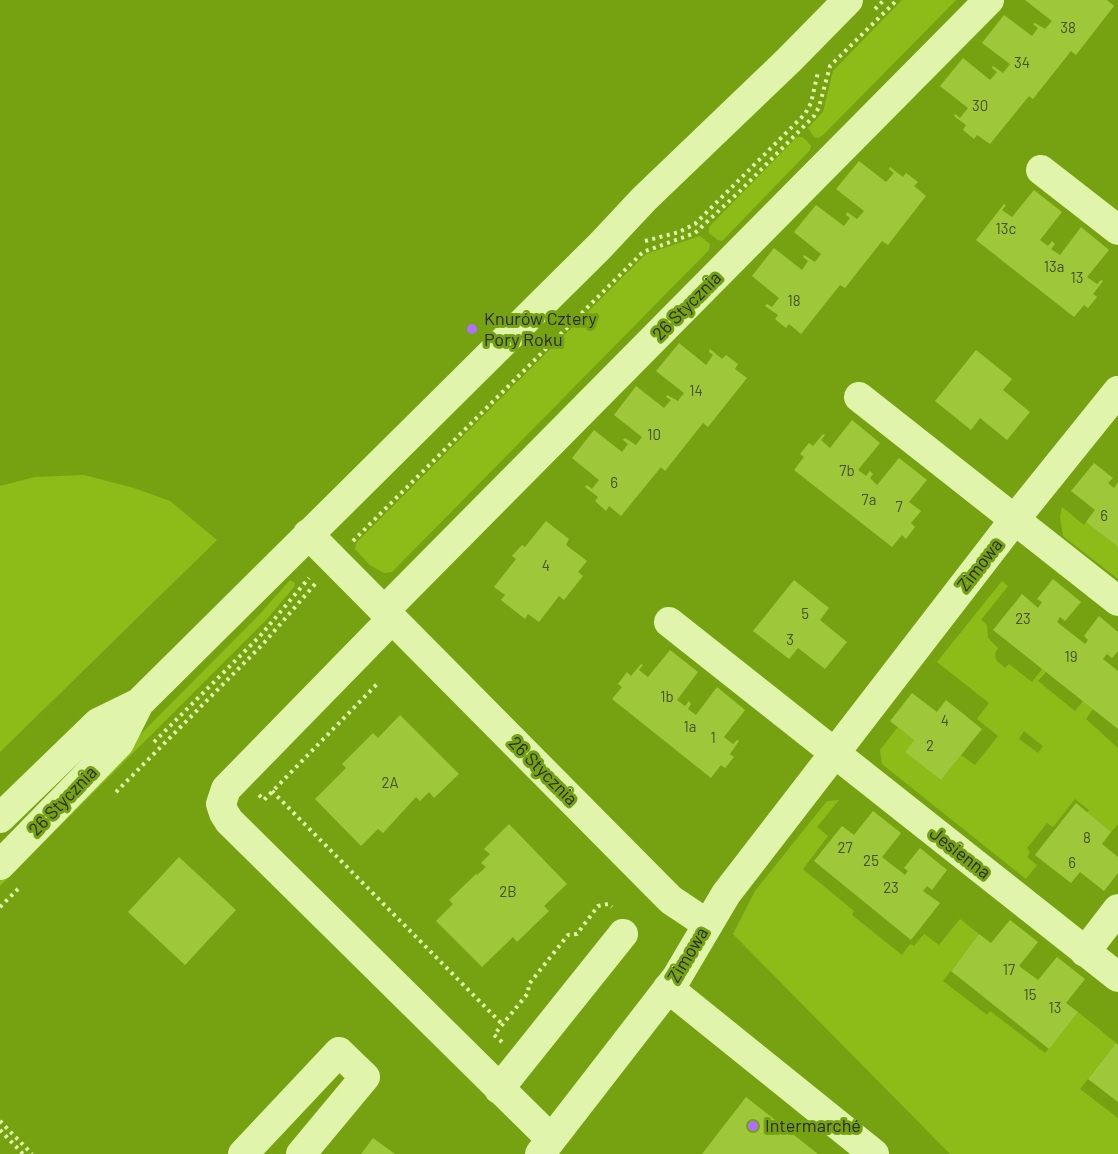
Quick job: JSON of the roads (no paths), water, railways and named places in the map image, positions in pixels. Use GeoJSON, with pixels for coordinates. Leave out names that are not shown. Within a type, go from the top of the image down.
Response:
{"type":"FeatureCollection","features":[{"type":"Feature","properties":{"kind":"street","name":"26 Stycznia"},"geometry":{"type":"LineString","coordinates":[[388,615],[989,0]]}},
{"type":"Feature","properties":{"kind":"street","name":"26 Stycznia"},"geometry":{"type":"LineString","coordinates":[[0,818],[98,723],[140,703],[324,550],[644,200],[858,8]]}},
{"type":"Feature","properties":{"kind":"street"},"geometry":{"type":"LineString","coordinates":[[1041,170],[1118,230]]}},
{"type":"Feature","properties":{"kind":"street","name":"Zimowa"},"geometry":{"type":"LineString","coordinates":[[545,1147],[684,966],[726,894],[1015,519],[1118,391]]}},
{"type":"Feature","properties":{"kind":"street"},"geometry":{"type":"LineString","coordinates":[[859,397],[1118,601]]}},
{"type":"Feature","properties":{"kind":"street","name":"26 Stycznia"},"geometry":{"type":"LineString","coordinates":[[324,550],[671,900],[707,924]]}},
{"type":"Feature","properties":{"kind":"street"},"geometry":{"type":"LineString","coordinates":[[388,615],[225,789],[221,804],[229,821],[499,1089],[545,1147]]}},
{"type":"Feature","properties":{"kind":"street"},"geometry":{"type":"LineString","coordinates":[[669,622],[834,754]]}},
{"type":"Feature","properties":{"kind":"street","name":"26 Stycznia"},"geometry":{"type":"LineString","coordinates":[[0,865],[119,743],[140,703]]}},
{"type":"Feature","properties":{"kind":"street","name":"Jesienna"},"geometry":{"type":"LineString","coordinates":[[834,754],[1118,977]]}},
{"type":"Feature","properties":{"kind":"street"},"geometry":{"type":"LineString","coordinates":[[1085,952],[1118,909]]}},
{"type":"Feature","properties":{"kind":"street"},"geometry":{"type":"LineString","coordinates":[[499,1089],[623,934]]}},
{"type":"Feature","properties":{"kind":"street"},"geometry":{"type":"LineString","coordinates":[[668,988],[874,1154]]}},
{"type":"Feature","properties":{"kind":"street"},"geometry":{"type":"LineString","coordinates":[[243,1154],[339,1052],[365,1077],[301,1154]]}},
{"type":"Feature","properties":{"kind":"place","name":"Knurów Cztery Pory Roku"},"geometry":{"type":"Point","coordinates":[472,329]}},
{"type":"Feature","properties":{"kind":"place","name":"Intermarché"},"geometry":{"type":"Point","coordinates":[753,1126]}}]}
